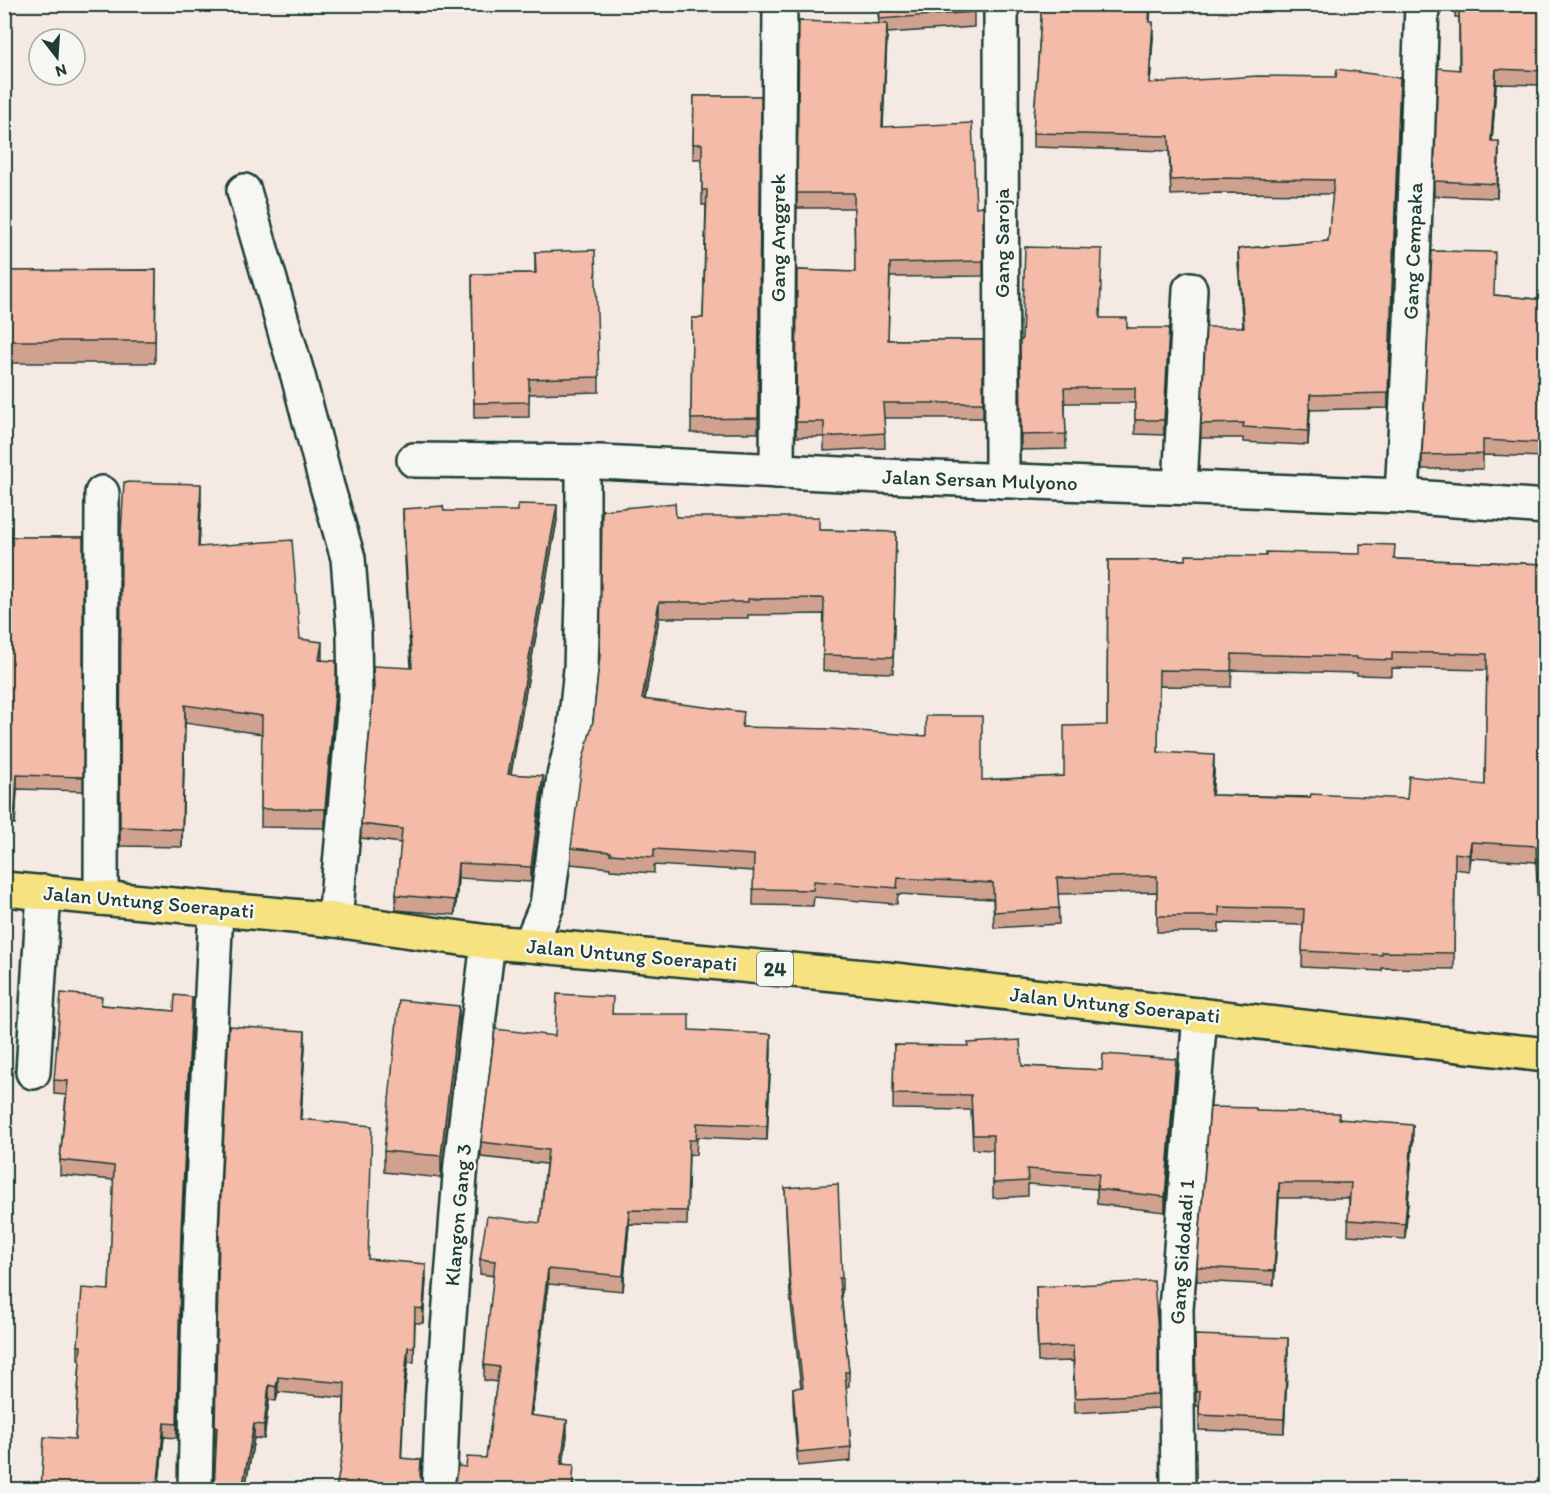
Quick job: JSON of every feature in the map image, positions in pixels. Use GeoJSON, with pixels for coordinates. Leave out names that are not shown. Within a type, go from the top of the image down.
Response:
{"type":"FeatureCollection","features":[{"type":"Feature","properties":{"kind":"highway","name":"Jalan Untung Soerapati"},"geometry":{"type":"LineString","coordinates":[[4,889],[335,920],[488,942],[886,980],[1545,1055]]}},
{"type":"Feature","properties":{"kind":"street","name":"Gang Anggrek"},"geometry":{"type":"LineString","coordinates":[[777,471],[780,4]]}},
{"type":"Feature","properties":{"kind":"street","name":"Gang Saroja"},"geometry":{"type":"LineString","coordinates":[[1001,4],[1002,481]]}},
{"type":"Feature","properties":{"kind":"street","name":"Gang Cempaka"},"geometry":{"type":"LineString","coordinates":[[1402,496],[1411,322],[1422,4]]}},
{"type":"Feature","properties":{"kind":"street"},"geometry":{"type":"LineString","coordinates":[[244,191],[348,558],[354,633],[355,700],[335,920]]}},
{"type":"Feature","properties":{"kind":"street"},"geometry":{"type":"LineString","coordinates":[[1180,487],[1190,289]]}},
{"type":"Feature","properties":{"kind":"street","name":"Jalan Sersan Mulyono"},"geometry":{"type":"LineString","coordinates":[[414,460],[583,462],[1402,496],[1545,507]]}},
{"type":"Feature","properties":{"kind":"street"},"geometry":{"type":"LineString","coordinates":[[530,945],[547,905],[564,777],[574,735],[581,669],[583,462]]}},
{"type":"Feature","properties":{"kind":"street"},"geometry":{"type":"LineString","coordinates":[[101,898],[102,493]]}},
{"type":"Feature","properties":{"kind":"street"},"geometry":{"type":"LineString","coordinates":[[33,1072],[44,892]]}},
{"type":"Feature","properties":{"kind":"street"},"geometry":{"type":"LineString","coordinates":[[195,1490],[200,1247],[216,909]]}},
{"type":"Feature","properties":{"kind":"street","name":"Klangon Gang 3"},"geometry":{"type":"LineString","coordinates":[[439,1490],[443,1393],[461,1163],[488,942]]}},
{"type":"Feature","properties":{"kind":"street","name":"Gang Sidodadi 1"},"geometry":{"type":"LineString","coordinates":[[1178,1490],[1176,1309],[1200,1015]]}},
{"type":"Feature","properties":{"kind":"building"},"geometry":{"type":"Polygon","coordinates":[[[878,4],[974,4],[974,12],[879,19],[878,4]]]}},
{"type":"Feature","properties":{"kind":"building"},"geometry":{"type":"Polygon","coordinates":[[[1042,4],[1150,4],[1149,22],[1153,22],[1149,83],[1258,76],[1336,77],[1337,69],[1400,78],[1388,393],[1310,395],[1308,431],[1243,427],[1244,423],[1201,424],[1206,327],[1244,327],[1238,249],[1328,241],[1334,180],[1216,178],[1171,180],[1169,136],[1033,133],[1042,4]]]}},
{"type":"Feature","properties":{"kind":"building"},"geometry":{"type":"Polygon","coordinates":[[[1459,4],[1545,4],[1545,71],[1496,69],[1491,141],[1499,141],[1497,184],[1434,181],[1438,68],[1460,70],[1459,4]]]}},
{"type":"Feature","properties":{"kind":"building"},"geometry":{"type":"Polygon","coordinates":[[[799,21],[887,24],[882,127],[972,123],[976,207],[983,206],[983,261],[890,263],[888,340],[983,340],[983,403],[883,403],[885,433],[824,437],[824,422],[796,422],[797,270],[855,272],[854,193],[797,193],[799,21]]]}},
{"type":"Feature","properties":{"kind":"building"},"geometry":{"type":"Polygon","coordinates":[[[694,96],[761,96],[758,418],[691,419],[692,318],[703,318],[707,190],[702,190],[702,144],[693,144],[694,96]]]}},
{"type":"Feature","properties":{"kind":"building"},"geometry":{"type":"Polygon","coordinates":[[[1025,247],[1102,249],[1100,318],[1127,318],[1127,328],[1169,328],[1164,420],[1135,420],[1135,388],[1064,388],[1066,434],[1021,435],[1020,340],[1022,340],[1025,247]]]}},
{"type":"Feature","properties":{"kind":"building"},"geometry":{"type":"Polygon","coordinates":[[[595,250],[599,377],[529,379],[529,402],[474,403],[472,274],[536,273],[535,252],[595,250]]]}},
{"type":"Feature","properties":{"kind":"building"},"geometry":{"type":"Polygon","coordinates":[[[1432,251],[1495,252],[1494,295],[1545,300],[1545,443],[1483,440],[1483,454],[1422,455],[1432,251]]]}},
{"type":"Feature","properties":{"kind":"building"},"geometry":{"type":"Polygon","coordinates":[[[156,270],[155,341],[4,341],[4,271],[156,270]]]}},
{"type":"Feature","properties":{"kind":"building"},"geometry":{"type":"Polygon","coordinates":[[[124,482],[201,484],[198,547],[292,540],[300,639],[322,642],[319,660],[336,661],[325,809],[261,809],[262,716],[185,705],[182,829],[120,827],[121,533],[124,482]]]}},
{"type":"Feature","properties":{"kind":"building"},"geometry":{"type":"Polygon","coordinates":[[[675,503],[676,517],[819,517],[819,530],[896,532],[893,657],[823,655],[824,598],[748,599],[748,602],[659,602],[642,699],[744,712],[742,727],[831,729],[926,736],[926,716],[982,716],[982,780],[1064,776],[1064,726],[1107,725],[1108,560],[1186,560],[1186,555],[1266,556],[1266,552],[1360,554],[1360,544],[1395,545],[1394,559],[1545,564],[1545,973],[1541,973],[1536,846],[1471,842],[1469,855],[1455,853],[1454,953],[1382,952],[1382,955],[1302,951],[1304,909],[1219,907],[1219,916],[1157,916],[1157,876],[1057,878],[1059,908],[994,912],[993,883],[898,878],[897,888],[814,881],[813,890],[753,889],[754,855],[654,849],[654,857],[571,848],[582,763],[593,721],[600,655],[602,510],[675,503]],[[1392,652],[1392,660],[1232,654],[1231,671],[1159,670],[1158,752],[1214,755],[1211,795],[1310,798],[1311,794],[1407,799],[1409,776],[1485,785],[1487,654],[1392,652]]]}},
{"type":"Feature","properties":{"kind":"building"},"geometry":{"type":"Polygon","coordinates":[[[518,504],[557,505],[508,774],[543,776],[531,867],[458,863],[455,900],[396,895],[402,829],[361,824],[374,687],[373,666],[412,668],[403,509],[443,506],[444,511],[518,511],[518,504]]]}},
{"type":"Feature","properties":{"kind":"building"},"geometry":{"type":"Polygon","coordinates":[[[4,520],[7,537],[83,537],[83,777],[17,775],[15,810],[4,809],[4,520]]]}},
{"type":"Feature","properties":{"kind":"building"},"geometry":{"type":"Polygon","coordinates":[[[61,993],[102,997],[101,1005],[174,1011],[175,995],[192,997],[181,1232],[177,1424],[164,1423],[157,1490],[41,1490],[44,1437],[75,1439],[82,1288],[109,1290],[114,1166],[60,1160],[68,1081],[54,1080],[61,993]]]}},
{"type":"Feature","properties":{"kind":"building"},"geometry":{"type":"Polygon","coordinates":[[[557,994],[613,997],[612,1014],[689,1014],[689,1030],[771,1034],[767,1126],[697,1123],[696,1140],[689,1140],[687,1211],[629,1210],[623,1276],[548,1269],[530,1415],[567,1420],[561,1464],[574,1465],[572,1490],[450,1490],[454,1486],[458,1466],[466,1467],[467,1457],[486,1458],[499,1367],[484,1365],[495,1261],[480,1259],[487,1216],[540,1223],[548,1150],[481,1142],[495,1029],[555,1036],[557,994]]]}},
{"type":"Feature","properties":{"kind":"building"},"geometry":{"type":"Polygon","coordinates":[[[399,1000],[459,1006],[441,1156],[384,1151],[399,1000]]]}},
{"type":"Feature","properties":{"kind":"building"},"geometry":{"type":"Polygon","coordinates":[[[229,1026],[305,1031],[300,1119],[372,1126],[368,1259],[426,1264],[423,1309],[415,1308],[414,1347],[408,1347],[401,1458],[421,1460],[420,1475],[423,1485],[428,1490],[336,1490],[343,1449],[345,1383],[278,1377],[276,1387],[269,1385],[264,1425],[254,1424],[242,1490],[214,1490],[219,1233],[229,1026]]]}},
{"type":"Feature","properties":{"kind":"building"},"geometry":{"type":"Polygon","coordinates":[[[1020,1040],[1022,1066],[1102,1070],[1103,1054],[1176,1059],[1165,1197],[1097,1189],[1099,1174],[1027,1169],[1028,1181],[993,1183],[993,1135],[973,1135],[971,1095],[893,1094],[894,1045],[968,1046],[968,1043],[1020,1040]]]}},
{"type":"Feature","properties":{"kind":"building"},"geometry":{"type":"Polygon","coordinates":[[[1210,1107],[1256,1108],[1256,1111],[1339,1113],[1339,1119],[1413,1125],[1405,1224],[1348,1220],[1351,1183],[1279,1183],[1274,1271],[1197,1267],[1210,1107]]]}},
{"type":"Feature","properties":{"kind":"building"},"geometry":{"type":"Polygon","coordinates":[[[838,1184],[842,1278],[839,1278],[849,1372],[845,1372],[851,1447],[798,1452],[793,1388],[803,1387],[790,1280],[785,1188],[838,1184]]]}},
{"type":"Feature","properties":{"kind":"building"},"geometry":{"type":"Polygon","coordinates":[[[1154,1281],[1158,1333],[1158,1394],[1075,1398],[1073,1346],[1038,1348],[1036,1287],[1154,1281]]]}},
{"type":"Feature","properties":{"kind":"building"},"geometry":{"type":"Polygon","coordinates":[[[1195,1335],[1288,1338],[1284,1419],[1199,1415],[1200,1391],[1196,1392],[1195,1335]]]}}]}
